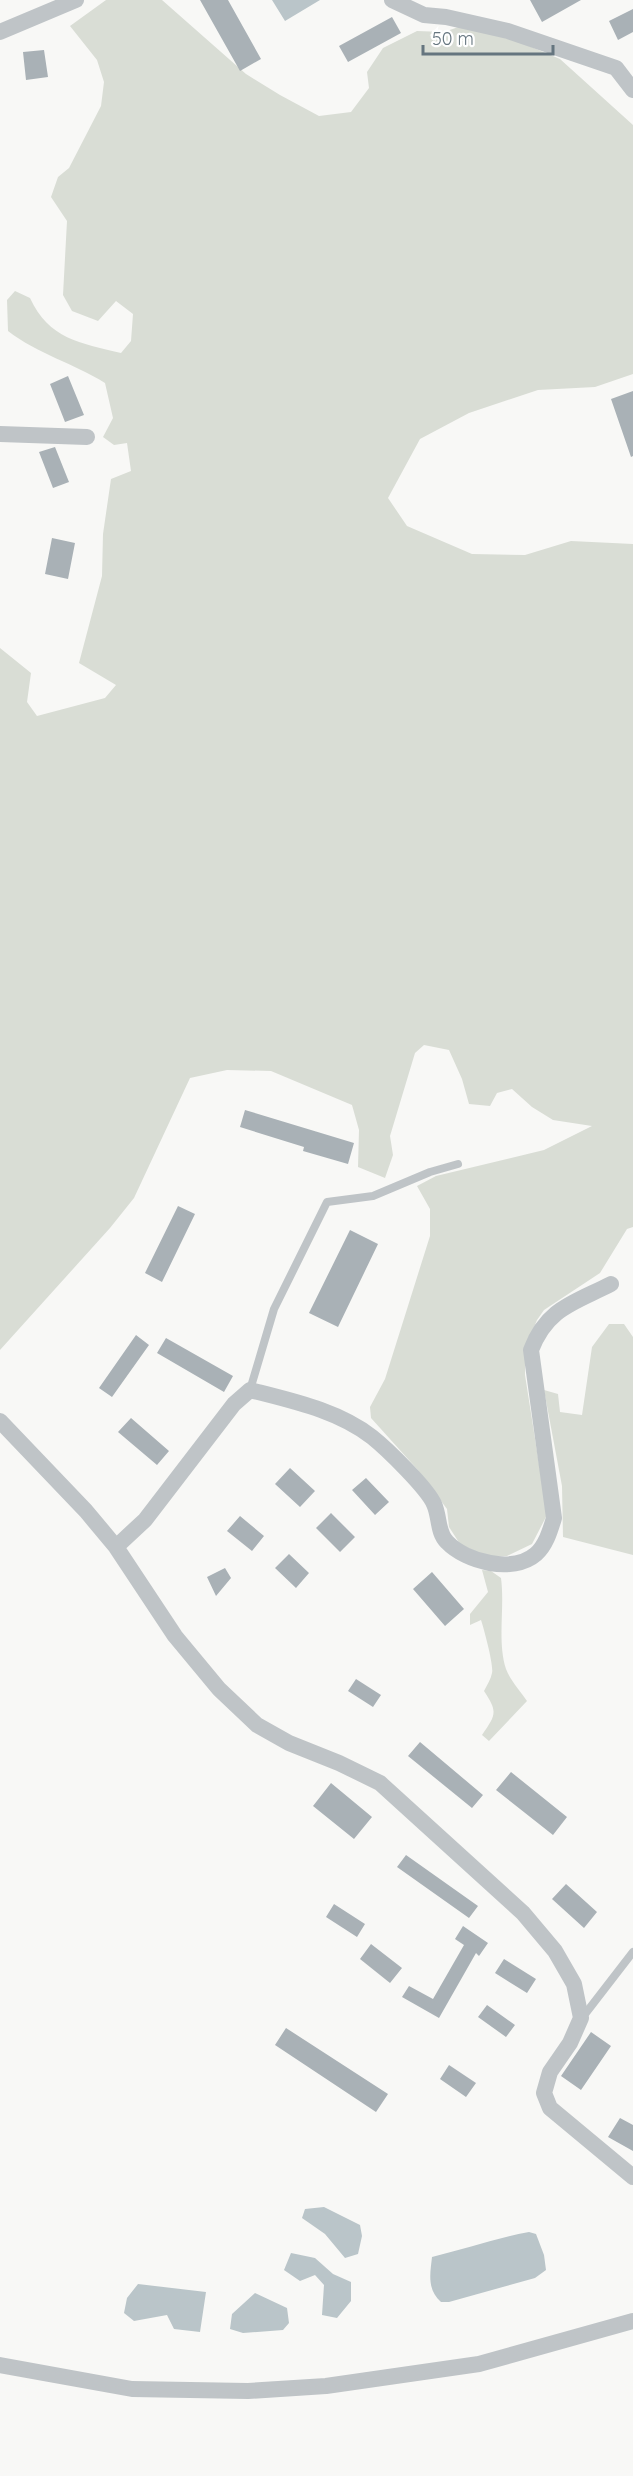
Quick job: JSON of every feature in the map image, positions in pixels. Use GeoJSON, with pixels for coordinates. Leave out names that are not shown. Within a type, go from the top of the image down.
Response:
{"type":"FeatureCollection","features":[{"type":"Feature","properties":{"kind":"street"},"geometry":{"type":"LineString","coordinates":[[0,32],[76,0]]}},
{"type":"Feature","properties":{"kind":"street"},"geometry":{"type":"LineString","coordinates":[[392,0],[424,15],[446,17],[508,31],[616,68],[633,90]]}},
{"type":"Feature","properties":{"kind":"street"},"geometry":{"type":"LineString","coordinates":[[0,434],[87,437]]}},
{"type":"Feature","properties":{"kind":"street"},"geometry":{"type":"LineString","coordinates":[[116,1547],[145,1520],[234,1404],[250,1390],[332,1413],[372,1437],[413,1478],[434,1503],[441,1534],[448,1544],[468,1557],[496,1564],[516,1562],[534,1555],[543,1546],[554,1518],[531,1350],[538,1332],[552,1314],[611,1284]]}},
{"type":"Feature","properties":{"kind":"street"},"geometry":{"type":"LineString","coordinates":[[0,1421],[86,1511],[116,1547],[175,1636],[219,1689],[257,1725],[289,1743],[339,1763],[380,1783],[523,1913],[555,1951],[574,1984],[581,2018],[570,2043],[550,2072],[544,2093],[550,2108],[633,2177]]}},
{"type":"Feature","properties":{"kind":"street"},"geometry":{"type":"LineString","coordinates":[[0,2365],[132,2389],[248,2391],[326,2386],[479,2364],[633,2321]]}},
{"type":"Feature","properties":{"kind":"lane"},"geometry":{"type":"LineString","coordinates":[[250,1390],[274,1309],[327,1202],[373,1196],[430,1172],[458,1164]]}},
{"type":"Feature","properties":{"kind":"lane"},"geometry":{"type":"LineString","coordinates":[[581,2018],[633,1952]]}},
{"type":"Feature","properties":{"kind":"shaded area"},"geometry":{"type":"Polygon","coordinates":[[[106,0],[162,0],[246,74],[319,116],[351,112],[369,88],[367,72],[383,48],[417,31],[444,32],[467,24],[560,59],[633,125],[633,374],[595,387],[538,390],[469,413],[420,439],[388,498],[407,526],[472,554],[525,555],[571,541],[633,544],[633,1227],[627,1229],[600,1273],[544,1310],[537,1320],[525,1349],[525,1375],[547,1515],[532,1544],[507,1556],[485,1556],[460,1544],[449,1527],[447,1509],[417,1469],[371,1418],[370,1407],[385,1379],[430,1236],[430,1209],[417,1186],[436,1176],[544,1150],[592,1126],[553,1120],[532,1107],[512,1089],[497,1093],[490,1106],[469,1104],[462,1079],[449,1050],[424,1045],[415,1053],[390,1136],[393,1155],[385,1178],[358,1167],[359,1130],[352,1105],[271,1071],[227,1070],[190,1078],[134,1198],[110,1228],[0,1350],[0,648],[31,673],[27,702],[37,716],[105,698],[116,685],[79,663],[102,576],[103,534],[111,479],[131,471],[127,443],[114,445],[103,437],[113,418],[105,383],[31,346],[8,331],[7,300],[15,291],[30,298],[38,312],[56,331],[79,342],[121,353],[131,341],[133,314],[116,301],[98,321],[72,311],[63,295],[67,221],[51,197],[58,177],[69,168],[101,106],[104,82],[97,60],[70,26],[106,0]]]}},
{"type":"Feature","properties":{"kind":"shaded area"},"geometry":{"type":"Polygon","coordinates":[[[272,0],[320,0],[285,21],[272,0]]]}},
{"type":"Feature","properties":{"kind":"shaded area"},"geometry":{"type":"Polygon","coordinates":[[[609,1324],[624,1324],[633,1337],[633,1555],[563,1537],[562,1486],[544,1390],[558,1394],[560,1412],[582,1415],[592,1347],[609,1324]]]}},
{"type":"Feature","properties":{"kind":"shaded area"},"geometry":{"type":"Polygon","coordinates":[[[482,1570],[491,1571],[501,1578],[503,1658],[510,1677],[527,1701],[489,1741],[482,1735],[493,1713],[492,1704],[484,1691],[491,1675],[492,1663],[481,1620],[470,1625],[470,1614],[488,1592],[482,1570]]]}},
{"type":"Feature","properties":{"kind":"shaded area"},"geometry":{"type":"Polygon","coordinates":[[[324,2207],[360,2225],[362,2236],[358,2254],[345,2258],[325,2234],[302,2218],[305,2209],[324,2207]]]}},
{"type":"Feature","properties":{"kind":"shaded area"},"geometry":{"type":"Polygon","coordinates":[[[529,2232],[536,2234],[544,2255],[546,2270],[535,2278],[449,2302],[441,2302],[433,2292],[430,2281],[432,2257],[529,2232]]]}},
{"type":"Feature","properties":{"kind":"shaded area"},"geometry":{"type":"Polygon","coordinates":[[[291,2253],[315,2258],[333,2274],[351,2282],[351,2301],[337,2318],[322,2315],[324,2285],[315,2275],[300,2281],[284,2270],[291,2253]]]}},
{"type":"Feature","properties":{"kind":"shaded area"},"geometry":{"type":"Polygon","coordinates":[[[138,2284],[206,2292],[200,2332],[174,2329],[167,2315],[134,2321],[124,2313],[127,2298],[138,2284]]]}},
{"type":"Feature","properties":{"kind":"shaded area"},"geometry":{"type":"Polygon","coordinates":[[[255,2293],[287,2308],[289,2323],[283,2330],[243,2333],[230,2329],[232,2314],[255,2293]]]}},
{"type":"Feature","properties":{"kind":"building"},"geometry":{"type":"Polygon","coordinates":[[[200,0],[228,0],[261,59],[240,71],[200,0]]]}},
{"type":"Feature","properties":{"kind":"building"},"geometry":{"type":"Polygon","coordinates":[[[530,0],[581,0],[542,22],[530,0]]]}},
{"type":"Feature","properties":{"kind":"building"},"geometry":{"type":"Polygon","coordinates":[[[633,9],[633,32],[618,40],[609,21],[633,9]]]}},
{"type":"Feature","properties":{"kind":"building"},"geometry":{"type":"Polygon","coordinates":[[[392,17],[401,33],[348,62],[339,46],[392,17]]]}},
{"type":"Feature","properties":{"kind":"building"},"geometry":{"type":"Polygon","coordinates":[[[44,50],[48,77],[26,80],[23,52],[44,50]]]}},
{"type":"Feature","properties":{"kind":"building"},"geometry":{"type":"Polygon","coordinates":[[[68,376],[84,415],[65,422],[50,384],[68,376]]]}},
{"type":"Feature","properties":{"kind":"building"},"geometry":{"type":"Polygon","coordinates":[[[633,391],[633,456],[631,457],[611,399],[633,391]]]}},
{"type":"Feature","properties":{"kind":"building"},"geometry":{"type":"Polygon","coordinates":[[[55,447],[69,482],[53,488],[39,452],[55,447]]]}},
{"type":"Feature","properties":{"kind":"building"},"geometry":{"type":"Polygon","coordinates":[[[52,538],[75,543],[68,579],[45,574],[52,538]]]}},
{"type":"Feature","properties":{"kind":"building"},"geometry":{"type":"Polygon","coordinates":[[[245,1110],[354,1143],[348,1164],[303,1151],[304,1147],[240,1127],[245,1110]]]}},
{"type":"Feature","properties":{"kind":"building"},"geometry":{"type":"Polygon","coordinates":[[[178,1206],[195,1214],[162,1282],[145,1273],[178,1206]]]}},
{"type":"Feature","properties":{"kind":"building"},"geometry":{"type":"Polygon","coordinates":[[[350,1230],[378,1244],[338,1327],[309,1313],[350,1230]]]}},
{"type":"Feature","properties":{"kind":"building"},"geometry":{"type":"Polygon","coordinates":[[[136,1335],[149,1345],[112,1397],[99,1388],[136,1335]]]}},
{"type":"Feature","properties":{"kind":"building"},"geometry":{"type":"Polygon","coordinates":[[[166,1338],[233,1376],[224,1392],[157,1353],[166,1338]]]}},
{"type":"Feature","properties":{"kind":"building"},"geometry":{"type":"Polygon","coordinates":[[[131,1418],[169,1451],[157,1465],[118,1432],[131,1418]]]}},
{"type":"Feature","properties":{"kind":"building"},"geometry":{"type":"Polygon","coordinates":[[[290,1468],[315,1491],[300,1507],[275,1484],[290,1468]]]}},
{"type":"Feature","properties":{"kind":"building"},"geometry":{"type":"Polygon","coordinates":[[[366,1478],[389,1502],[375,1515],[352,1490],[366,1478]]]}},
{"type":"Feature","properties":{"kind":"building"},"geometry":{"type":"Polygon","coordinates":[[[331,1513],[355,1537],[340,1552],[316,1528],[331,1513]]]}},
{"type":"Feature","properties":{"kind":"building"},"geometry":{"type":"Polygon","coordinates":[[[240,1516],[264,1536],[252,1551],[227,1531],[240,1516]]]}},
{"type":"Feature","properties":{"kind":"building"},"geometry":{"type":"Polygon","coordinates":[[[289,1554],[309,1573],[296,1588],[275,1568],[289,1554]]]}},
{"type":"Feature","properties":{"kind":"building"},"geometry":{"type":"Polygon","coordinates":[[[225,1568],[231,1578],[216,1596],[207,1577],[225,1568]]]}},
{"type":"Feature","properties":{"kind":"building"},"geometry":{"type":"Polygon","coordinates":[[[432,1572],[464,1609],[445,1626],[413,1589],[432,1572]]]}},
{"type":"Feature","properties":{"kind":"building"},"geometry":{"type":"Polygon","coordinates":[[[356,1679],[381,1695],[373,1707],[348,1691],[356,1679]]]}},
{"type":"Feature","properties":{"kind":"building"},"geometry":{"type":"Polygon","coordinates":[[[420,1742],[483,1795],[472,1808],[408,1756],[420,1742]]]}},
{"type":"Feature","properties":{"kind":"building"},"geometry":{"type":"Polygon","coordinates":[[[511,1772],[567,1817],[553,1835],[496,1790],[511,1772]]]}},
{"type":"Feature","properties":{"kind":"building"},"geometry":{"type":"Polygon","coordinates":[[[331,1783],[372,1817],[354,1839],[313,1806],[331,1783]]]}},
{"type":"Feature","properties":{"kind":"building"},"geometry":{"type":"Polygon","coordinates":[[[406,1855],[478,1906],[469,1918],[397,1867],[406,1855]]]}},
{"type":"Feature","properties":{"kind":"building"},"geometry":{"type":"Polygon","coordinates":[[[566,1884],[597,1912],[584,1928],[552,1899],[566,1884]]]}},
{"type":"Feature","properties":{"kind":"building"},"geometry":{"type":"Polygon","coordinates":[[[334,1904],[365,1924],[357,1937],[326,1917],[334,1904]]]}},
{"type":"Feature","properties":{"kind":"building"},"geometry":{"type":"Polygon","coordinates":[[[463,1926],[488,1943],[479,1956],[476,1953],[439,2018],[402,1997],[409,1986],[433,1999],[464,1945],[455,1939],[463,1926]]]}},
{"type":"Feature","properties":{"kind":"building"},"geometry":{"type":"Polygon","coordinates":[[[371,1944],[402,1968],[390,1983],[360,1959],[371,1944]]]}},
{"type":"Feature","properties":{"kind":"building"},"geometry":{"type":"Polygon","coordinates":[[[504,1959],[536,1979],[527,1993],[495,1973],[504,1959]]]}},
{"type":"Feature","properties":{"kind":"building"},"geometry":{"type":"Polygon","coordinates":[[[487,2005],[515,2025],[506,2037],[478,2017],[487,2005]]]}},
{"type":"Feature","properties":{"kind":"building"},"geometry":{"type":"Polygon","coordinates":[[[286,2028],[388,2094],[376,2112],[275,2045],[286,2028]]]}},
{"type":"Feature","properties":{"kind":"building"},"geometry":{"type":"Polygon","coordinates":[[[591,2032],[611,2046],[581,2090],[561,2076],[591,2032]]]}},
{"type":"Feature","properties":{"kind":"building"},"geometry":{"type":"Polygon","coordinates":[[[449,2065],[476,2083],[466,2097],[440,2079],[449,2065]]]}},
{"type":"Feature","properties":{"kind":"building"},"geometry":{"type":"Polygon","coordinates":[[[620,2118],[633,2125],[633,2151],[608,2137],[620,2118]]]}}]}
